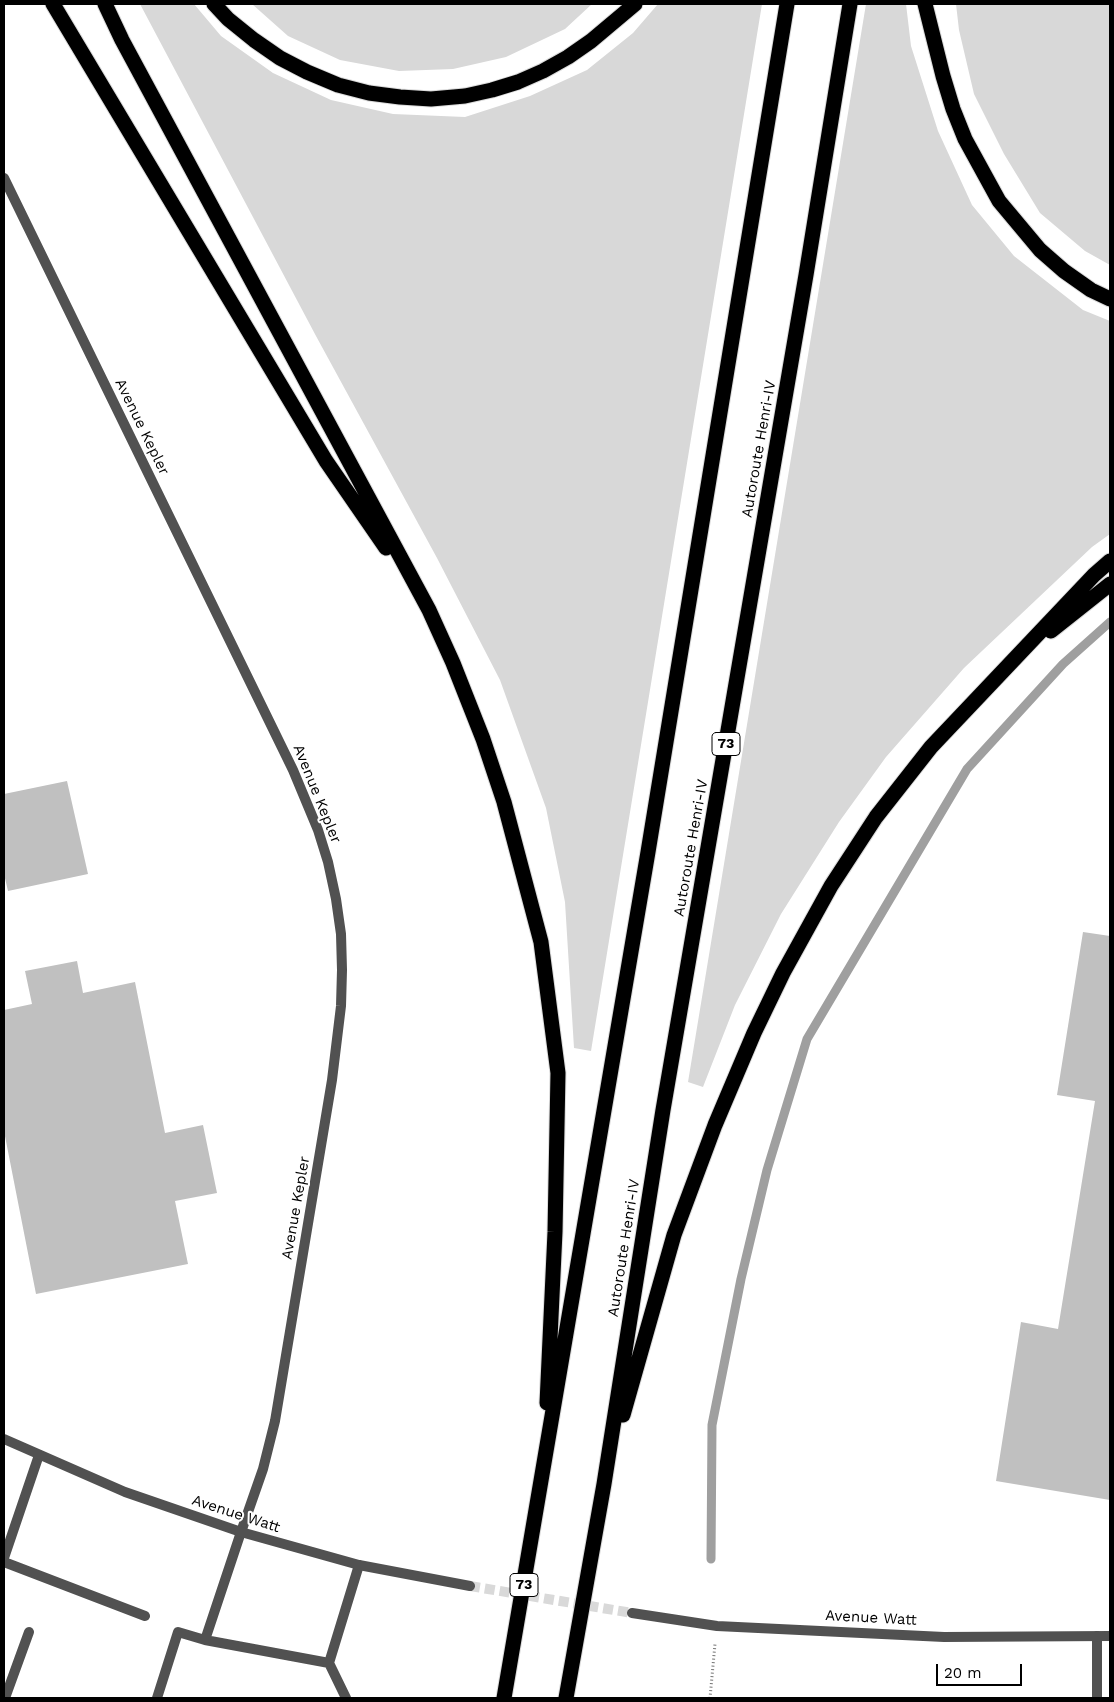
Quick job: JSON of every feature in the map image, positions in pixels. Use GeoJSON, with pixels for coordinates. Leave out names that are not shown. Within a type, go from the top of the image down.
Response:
{"type":"FeatureCollection","features":[{"type":"Feature","properties":{"kind":"highway"},"geometry":{"type":"LineString","coordinates":[[53,4],[326,461],[429,610]]}},
{"type":"Feature","properties":{"kind":"highway"},"geometry":{"type":"LineString","coordinates":[[105,4],[122,40],[429,610],[453,663],[483,739],[504,802],[541,942],[558,1083],[555,1232],[543,1472]]}},
{"type":"Feature","properties":{"kind":"highway"},"geometry":{"type":"LineString","coordinates":[[214,4],[228,19],[254,40],[280,58],[307,72],[369,93],[431,99],[465,96],[492,90],[518,82],[543,71],[591,41],[635,4]]}},
{"type":"Feature","properties":{"kind":"highway","name":"73"},"geometry":{"type":"LineString","coordinates":[[504,1698],[650,842],[787,4]]}},
{"type":"Feature","properties":{"kind":"highway","name":"Autoroute Henri-IV"},"geometry":{"type":"LineString","coordinates":[[566,1698],[604,1484],[663,1110],[850,4]]}},
{"type":"Feature","properties":{"kind":"highway"},"geometry":{"type":"LineString","coordinates":[[925,4],[942,76],[964,139],[999,201],[1040,250],[1064,271],[1092,290],[1110,299]]}},
{"type":"Feature","properties":{"kind":"highway"},"geometry":{"type":"LineString","coordinates":[[604,1484],[674,1235],[715,1125],[754,1033],[783,973],[831,886],[876,817],[931,747],[1094,574],[1110,561]]}},
{"type":"Feature","properties":{"kind":"highway"},"geometry":{"type":"LineString","coordinates":[[1011,663],[1110,584]]}},
{"type":"Feature","properties":{"kind":"street","name":"Avenue Kepler"},"geometry":{"type":"LineString","coordinates":[[4,178],[293,770],[318,830],[328,862],[341,934],[341,1006],[332,1080],[275,1421],[263,1469],[206,1640]]}},
{"type":"Feature","properties":{"kind":"street","name":"Avenue Watt"},"geometry":{"type":"LineString","coordinates":[[4,1439],[125,1492],[241,1532],[359,1565],[470,1586]]}},
{"type":"Feature","properties":{"kind":"street"},"geometry":{"type":"LineString","coordinates":[[4,1558],[39,1455]]}},
{"type":"Feature","properties":{"kind":"street"},"geometry":{"type":"LineString","coordinates":[[4,1562],[145,1616]]}},
{"type":"Feature","properties":{"kind":"street"},"geometry":{"type":"LineString","coordinates":[[346,1698],[329,1663],[359,1565]]}},
{"type":"Feature","properties":{"kind":"street","name":"Avenue Watt"},"geometry":{"type":"LineString","coordinates":[[632,1613],[717,1626],[944,1637],[1110,1636]]}},
{"type":"Feature","properties":{"kind":"street"},"geometry":{"type":"LineString","coordinates":[[4,1698],[29,1632]]}},
{"type":"Feature","properties":{"kind":"street"},"geometry":{"type":"LineString","coordinates":[[157,1698],[178,1632],[206,1640],[329,1663]]}},
{"type":"Feature","properties":{"kind":"street"},"geometry":{"type":"LineString","coordinates":[[1097,1698],[1098,1636]]}},
{"type":"Feature","properties":{"kind":"path"},"geometry":{"type":"LineString","coordinates":[[710,1698],[717,1626]]}},
{"type":"Feature","properties":{"kind":"shaded area"},"geometry":{"type":"Polygon","coordinates":[[[140,4],[194,4],[221,36],[273,73],[331,100],[393,114],[465,117],[530,96],[587,70],[633,33],[658,4],[762,4],[591,1051],[574,1048],[565,902],[546,808],[500,680],[437,558],[316,336],[140,4]]]}},
{"type":"Feature","properties":{"kind":"shaded area"},"geometry":{"type":"Polygon","coordinates":[[[252,4],[592,4],[565,29],[506,57],[453,69],[399,71],[340,60],[288,36],[252,4]]]}},
{"type":"Feature","properties":{"kind":"shaded area"},"geometry":{"type":"Polygon","coordinates":[[[866,4],[906,4],[911,46],[938,131],[972,205],[1014,256],[1083,310],[1110,321],[1110,534],[1092,547],[964,668],[886,757],[839,822],[781,914],[735,1005],[703,1087],[688,1082],[866,4]]]}},
{"type":"Feature","properties":{"kind":"shaded area"},"geometry":{"type":"Polygon","coordinates":[[[956,4],[1110,4],[1110,265],[1085,251],[1040,213],[1004,154],[974,94],[959,30],[956,4]]]}},
{"type":"Feature","properties":{"kind":"building"},"geometry":{"type":"Polygon","coordinates":[[[67,781],[88,874],[8,891],[4,874],[4,794],[67,781]]]}},
{"type":"Feature","properties":{"kind":"building"},"geometry":{"type":"Polygon","coordinates":[[[1083,932],[1110,936],[1110,1500],[996,1481],[1021,1322],[1058,1329],[1095,1101],[1057,1095],[1083,932]]]}},
{"type":"Feature","properties":{"kind":"building"},"geometry":{"type":"Polygon","coordinates":[[[77,961],[83,993],[135,982],[165,1133],[203,1125],[217,1193],[175,1201],[188,1264],[36,1294],[4,1131],[4,1010],[32,1004],[25,971],[77,961]]]}},
{"type":"Feature","properties":{"kind":"waterway"},"geometry":{"type":"LineString","coordinates":[[711,1559],[712,1425],[741,1279],[767,1170],[807,1039],[967,769],[1063,664],[1110,622]]}},
{"type":"Feature","properties":{"kind":"tunnel"},"geometry":{"type":"LineString","coordinates":[[470,1586],[632,1613]]}}]}
